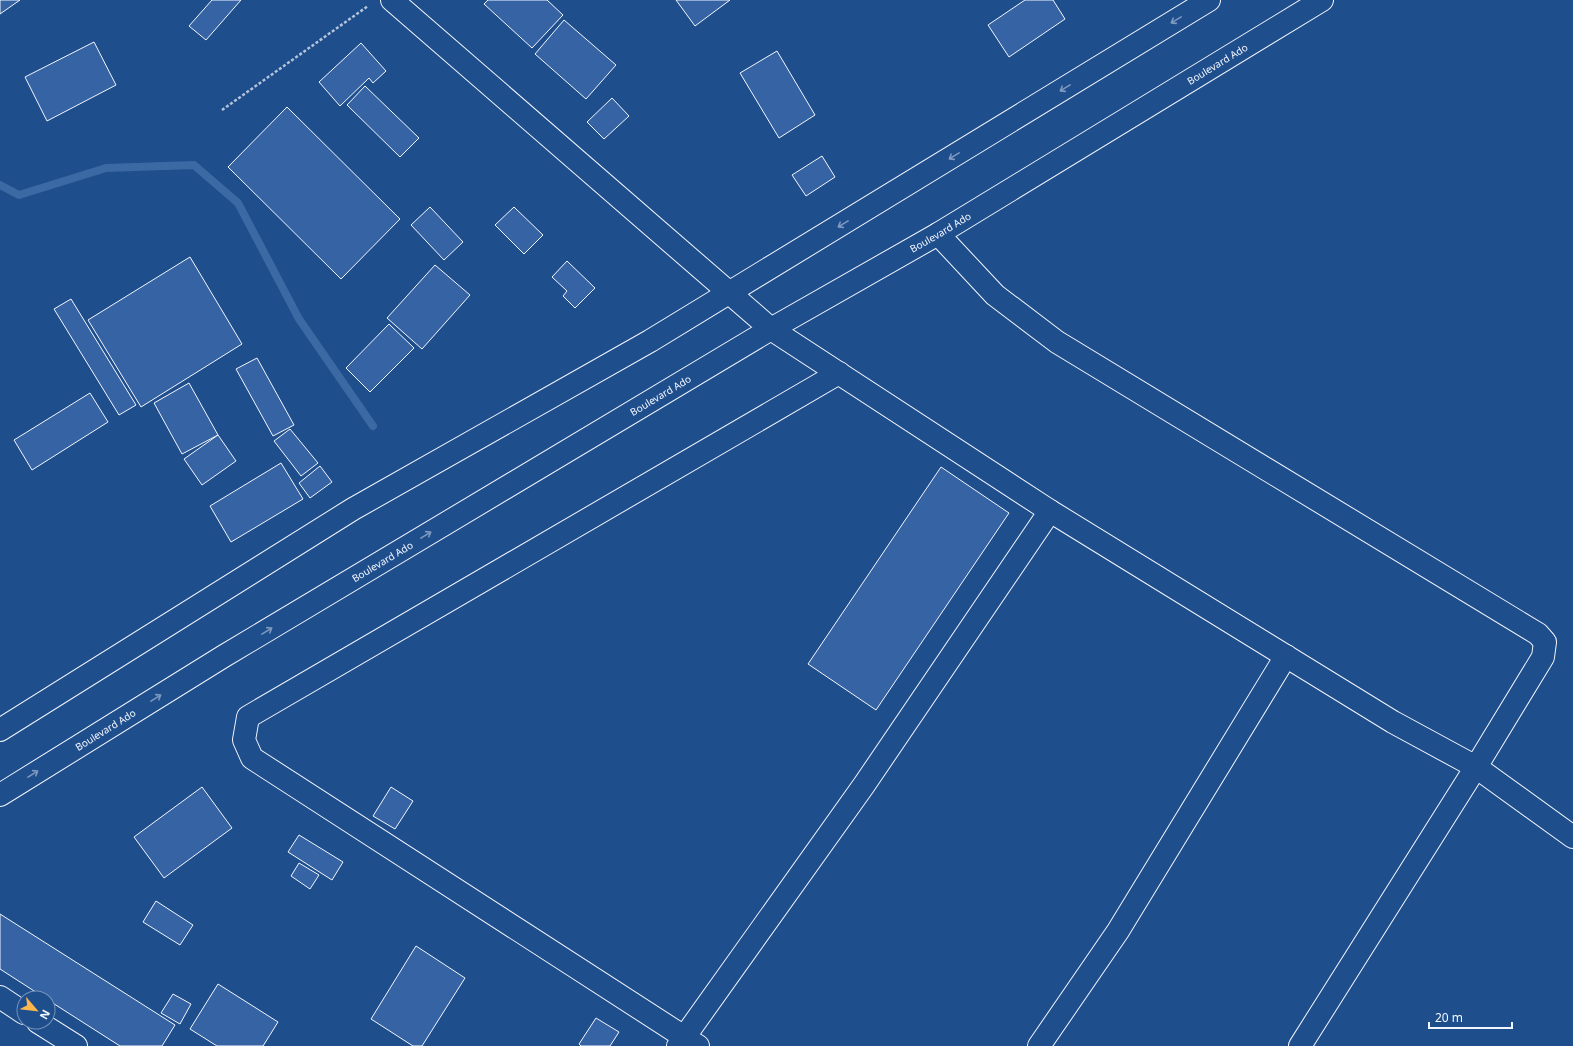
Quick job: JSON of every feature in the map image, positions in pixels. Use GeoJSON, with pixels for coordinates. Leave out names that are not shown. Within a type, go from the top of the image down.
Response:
{"type":"FeatureCollection","features":[{"type":"Feature","properties":{"kind":"street"},"geometry":{"type":"LineString","coordinates":[[392,0],[771,329],[1050,511],[1393,722],[1476,767],[1573,837]]}},
{"type":"Feature","properties":{"kind":"street"},"geometry":{"type":"LineString","coordinates":[[0,730],[354,509],[650,341],[1209,0]]}},
{"type":"Feature","properties":{"kind":"street","name":"Boulevard Ado"},"geometry":{"type":"LineString","coordinates":[[0,795],[224,656],[771,329],[938,234],[1322,0]]}},
{"type":"Feature","properties":{"kind":"street"},"geometry":{"type":"LineString","coordinates":[[938,234],[995,295],[1057,342],[1538,634],[1545,642],[1543,657],[1476,767],[1300,1046]]}},
{"type":"Feature","properties":{"kind":"street"},"geometry":{"type":"LineString","coordinates":[[839,373],[248,717],[244,740],[252,758],[687,1043],[1050,511]]}},
{"type":"Feature","properties":{"kind":"street"},"geometry":{"type":"LineString","coordinates":[[1039,1046],[1118,931],[1286,656]]}},
{"type":"Feature","properties":{"kind":"street"},"geometry":{"type":"LineString","coordinates":[[0,998],[16,1008]]}},
{"type":"Feature","properties":{"kind":"street"},"geometry":{"type":"LineString","coordinates":[[51,1030],[76,1046]]}},
{"type":"Feature","properties":{"kind":"path"},"geometry":{"type":"LineString","coordinates":[[222,110],[370,5]]}},
{"type":"Feature","properties":{"kind":"building"},"geometry":{"type":"Polygon","coordinates":[[[0,0],[20,0],[0,14],[0,0]]]}},
{"type":"Feature","properties":{"kind":"building"},"geometry":{"type":"Polygon","coordinates":[[[212,0],[241,0],[206,40],[189,26],[212,0]]]}},
{"type":"Feature","properties":{"kind":"building"},"geometry":{"type":"Polygon","coordinates":[[[488,0],[547,0],[563,15],[532,48],[484,4],[488,0]]]}},
{"type":"Feature","properties":{"kind":"building"},"geometry":{"type":"Polygon","coordinates":[[[676,0],[730,0],[695,26],[676,0]]]}},
{"type":"Feature","properties":{"kind":"building"},"geometry":{"type":"Polygon","coordinates":[[[1025,0],[1053,0],[1065,19],[1009,57],[988,25],[1025,0]]]}},
{"type":"Feature","properties":{"kind":"building"},"geometry":{"type":"Polygon","coordinates":[[[564,20],[616,65],[586,99],[535,54],[564,20]]]}},
{"type":"Feature","properties":{"kind":"building"},"geometry":{"type":"Polygon","coordinates":[[[94,42],[116,85],[47,121],[25,77],[94,42]]]}},
{"type":"Feature","properties":{"kind":"building"},"geometry":{"type":"Polygon","coordinates":[[[361,43],[386,71],[373,83],[369,78],[340,106],[319,82],[361,43]]]}},
{"type":"Feature","properties":{"kind":"building"},"geometry":{"type":"Polygon","coordinates":[[[777,51],[815,115],[779,138],[740,73],[777,51]]]}},
{"type":"Feature","properties":{"kind":"building"},"geometry":{"type":"Polygon","coordinates":[[[365,86],[419,138],[400,157],[347,105],[365,86]]]}},
{"type":"Feature","properties":{"kind":"building"},"geometry":{"type":"Polygon","coordinates":[[[612,98],[629,116],[604,139],[587,122],[612,98]]]}},
{"type":"Feature","properties":{"kind":"building"},"geometry":{"type":"Polygon","coordinates":[[[287,107],[400,219],[341,279],[228,167],[287,107]]]}},
{"type":"Feature","properties":{"kind":"building"},"geometry":{"type":"Polygon","coordinates":[[[822,156],[835,177],[806,196],[792,175],[822,156]]]}},
{"type":"Feature","properties":{"kind":"building"},"geometry":{"type":"Polygon","coordinates":[[[430,207],[463,242],[444,260],[411,225],[430,207]]]}},
{"type":"Feature","properties":{"kind":"building"},"geometry":{"type":"Polygon","coordinates":[[[514,207],[543,235],[524,254],[495,225],[514,207]]]}},
{"type":"Feature","properties":{"kind":"building"},"geometry":{"type":"Polygon","coordinates":[[[190,257],[242,344],[141,407],[88,320],[190,257]]]}},
{"type":"Feature","properties":{"kind":"building"},"geometry":{"type":"Polygon","coordinates":[[[567,261],[595,288],[575,308],[563,296],[567,291],[552,277],[567,261]]]}},
{"type":"Feature","properties":{"kind":"building"},"geometry":{"type":"Polygon","coordinates":[[[435,265],[470,295],[422,349],[387,318],[435,265]]]}},
{"type":"Feature","properties":{"kind":"building"},"geometry":{"type":"Polygon","coordinates":[[[71,299],[136,405],[119,415],[54,309],[71,299]]]}},
{"type":"Feature","properties":{"kind":"building"},"geometry":{"type":"Polygon","coordinates":[[[389,324],[414,348],[370,392],[346,368],[389,324]]]}},
{"type":"Feature","properties":{"kind":"building"},"geometry":{"type":"Polygon","coordinates":[[[257,358],[294,425],[273,436],[236,369],[257,358]]]}},
{"type":"Feature","properties":{"kind":"building"},"geometry":{"type":"Polygon","coordinates":[[[189,383],[218,435],[182,454],[154,403],[189,383]]]}},
{"type":"Feature","properties":{"kind":"building"},"geometry":{"type":"Polygon","coordinates":[[[90,393],[108,422],[32,470],[14,440],[90,393]]]}},
{"type":"Feature","properties":{"kind":"building"},"geometry":{"type":"Polygon","coordinates":[[[290,429],[318,463],[301,476],[274,441],[290,429]]]}},
{"type":"Feature","properties":{"kind":"building"},"geometry":{"type":"Polygon","coordinates":[[[218,435],[236,461],[202,485],[184,459],[218,435]]]}},
{"type":"Feature","properties":{"kind":"building"},"geometry":{"type":"Polygon","coordinates":[[[281,463],[303,499],[231,542],[210,506],[281,463]]]}},
{"type":"Feature","properties":{"kind":"building"},"geometry":{"type":"Polygon","coordinates":[[[320,466],[332,482],[310,498],[299,483],[320,466]]]}},
{"type":"Feature","properties":{"kind":"building"},"geometry":{"type":"Polygon","coordinates":[[[941,467],[1009,513],[876,710],[808,664],[941,467]]]}},
{"type":"Feature","properties":{"kind":"building"},"geometry":{"type":"Polygon","coordinates":[[[202,787],[232,828],[164,878],[134,837],[202,787]]]}},
{"type":"Feature","properties":{"kind":"building"},"geometry":{"type":"Polygon","coordinates":[[[391,787],[413,801],[395,829],[373,816],[391,787]]]}},
{"type":"Feature","properties":{"kind":"building"},"geometry":{"type":"Polygon","coordinates":[[[299,835],[343,862],[332,880],[288,852],[299,835]]]}},
{"type":"Feature","properties":{"kind":"building"},"geometry":{"type":"Polygon","coordinates":[[[299,863],[319,875],[310,889],[291,876],[299,863]]]}},
{"type":"Feature","properties":{"kind":"building"},"geometry":{"type":"Polygon","coordinates":[[[156,901],[193,925],[180,945],[143,922],[156,901]]]}},
{"type":"Feature","properties":{"kind":"building"},"geometry":{"type":"Polygon","coordinates":[[[0,914],[175,1025],[162,1046],[120,1046],[56,1005],[56,990],[33,990],[0,969],[0,914]]]}},
{"type":"Feature","properties":{"kind":"building"},"geometry":{"type":"Polygon","coordinates":[[[416,946],[465,978],[422,1046],[413,1046],[371,1019],[416,946]]]}},
{"type":"Feature","properties":{"kind":"building"},"geometry":{"type":"Polygon","coordinates":[[[218,984],[278,1022],[263,1046],[217,1046],[190,1029],[218,984]]]}},
{"type":"Feature","properties":{"kind":"building"},"geometry":{"type":"Polygon","coordinates":[[[173,994],[191,1004],[180,1024],[161,1013],[173,994]]]}},
{"type":"Feature","properties":{"kind":"building"},"geometry":{"type":"Polygon","coordinates":[[[596,1018],[619,1032],[610,1046],[581,1046],[579,1044],[596,1018]]]}},
{"type":"Feature","properties":{"kind":"waterway"},"geometry":{"type":"LineString","coordinates":[[0,185],[19,195],[106,168],[194,165],[238,203],[299,319],[373,426]]}}]}
